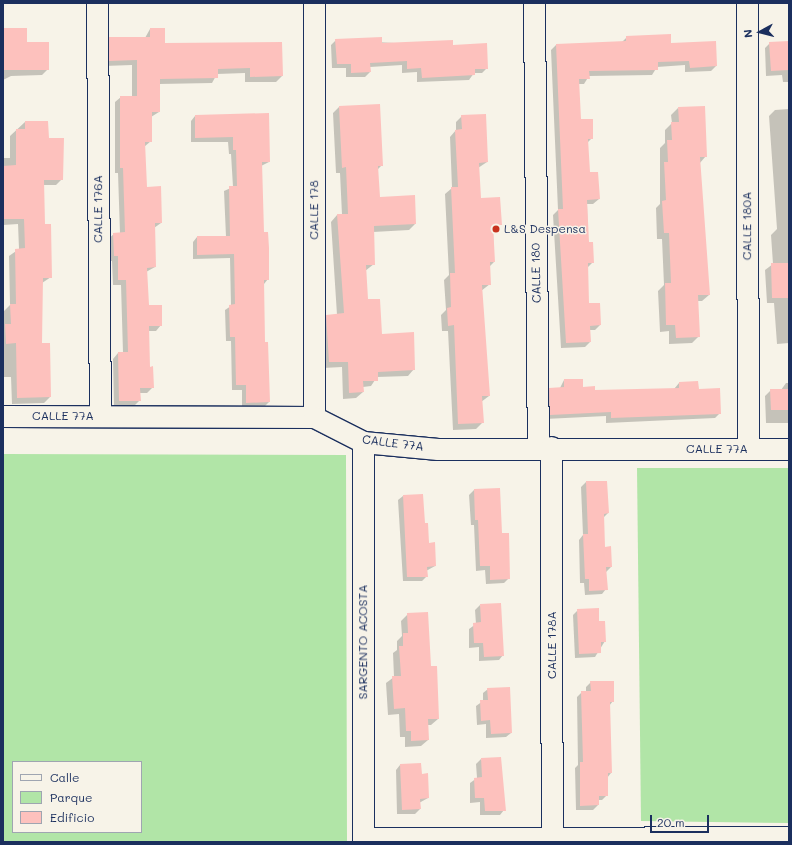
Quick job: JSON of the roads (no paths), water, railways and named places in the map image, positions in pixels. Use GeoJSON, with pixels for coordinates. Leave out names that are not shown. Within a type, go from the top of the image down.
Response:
{"type":"FeatureCollection","features":[{"type":"Feature","properties":{"kind":"street","name":"CALLE 176A"},"geometry":{"type":"LineString","coordinates":[[97,3],[100,416]]}},
{"type":"Feature","properties":{"kind":"street","name":"CALLE 178"},"geometry":{"type":"LineString","coordinates":[[314,3],[314,416]]}},
{"type":"Feature","properties":{"kind":"street","name":"CALLE 180"},"geometry":{"type":"LineString","coordinates":[[534,3],[544,447]]}},
{"type":"Feature","properties":{"kind":"street","name":"CALLE 180A"},"geometry":{"type":"LineString","coordinates":[[746,3],[748,449]]}},
{"type":"Feature","properties":{"kind":"street","name":"CALLE 77A"},"geometry":{"type":"LineString","coordinates":[[3,416],[314,416],[363,442],[438,449],[544,447],[789,449]]}},
{"type":"Feature","properties":{"kind":"street","name":"SARGENTO ACOSTA"},"geometry":{"type":"LineString","coordinates":[[363,442],[363,840]]}},
{"type":"Feature","properties":{"kind":"street","name":"CALLE 178A"},"geometry":{"type":"LineString","coordinates":[[544,447],[552,840]]}},
{"type":"Feature","properties":{"kind":"street"},"geometry":{"type":"LineString","coordinates":[[363,840],[750,839],[789,836]]}},
{"type":"Feature","properties":{"kind":"place","name":"L&S Despensa"},"geometry":{"type":"Point","coordinates":[496,229]}}]}
